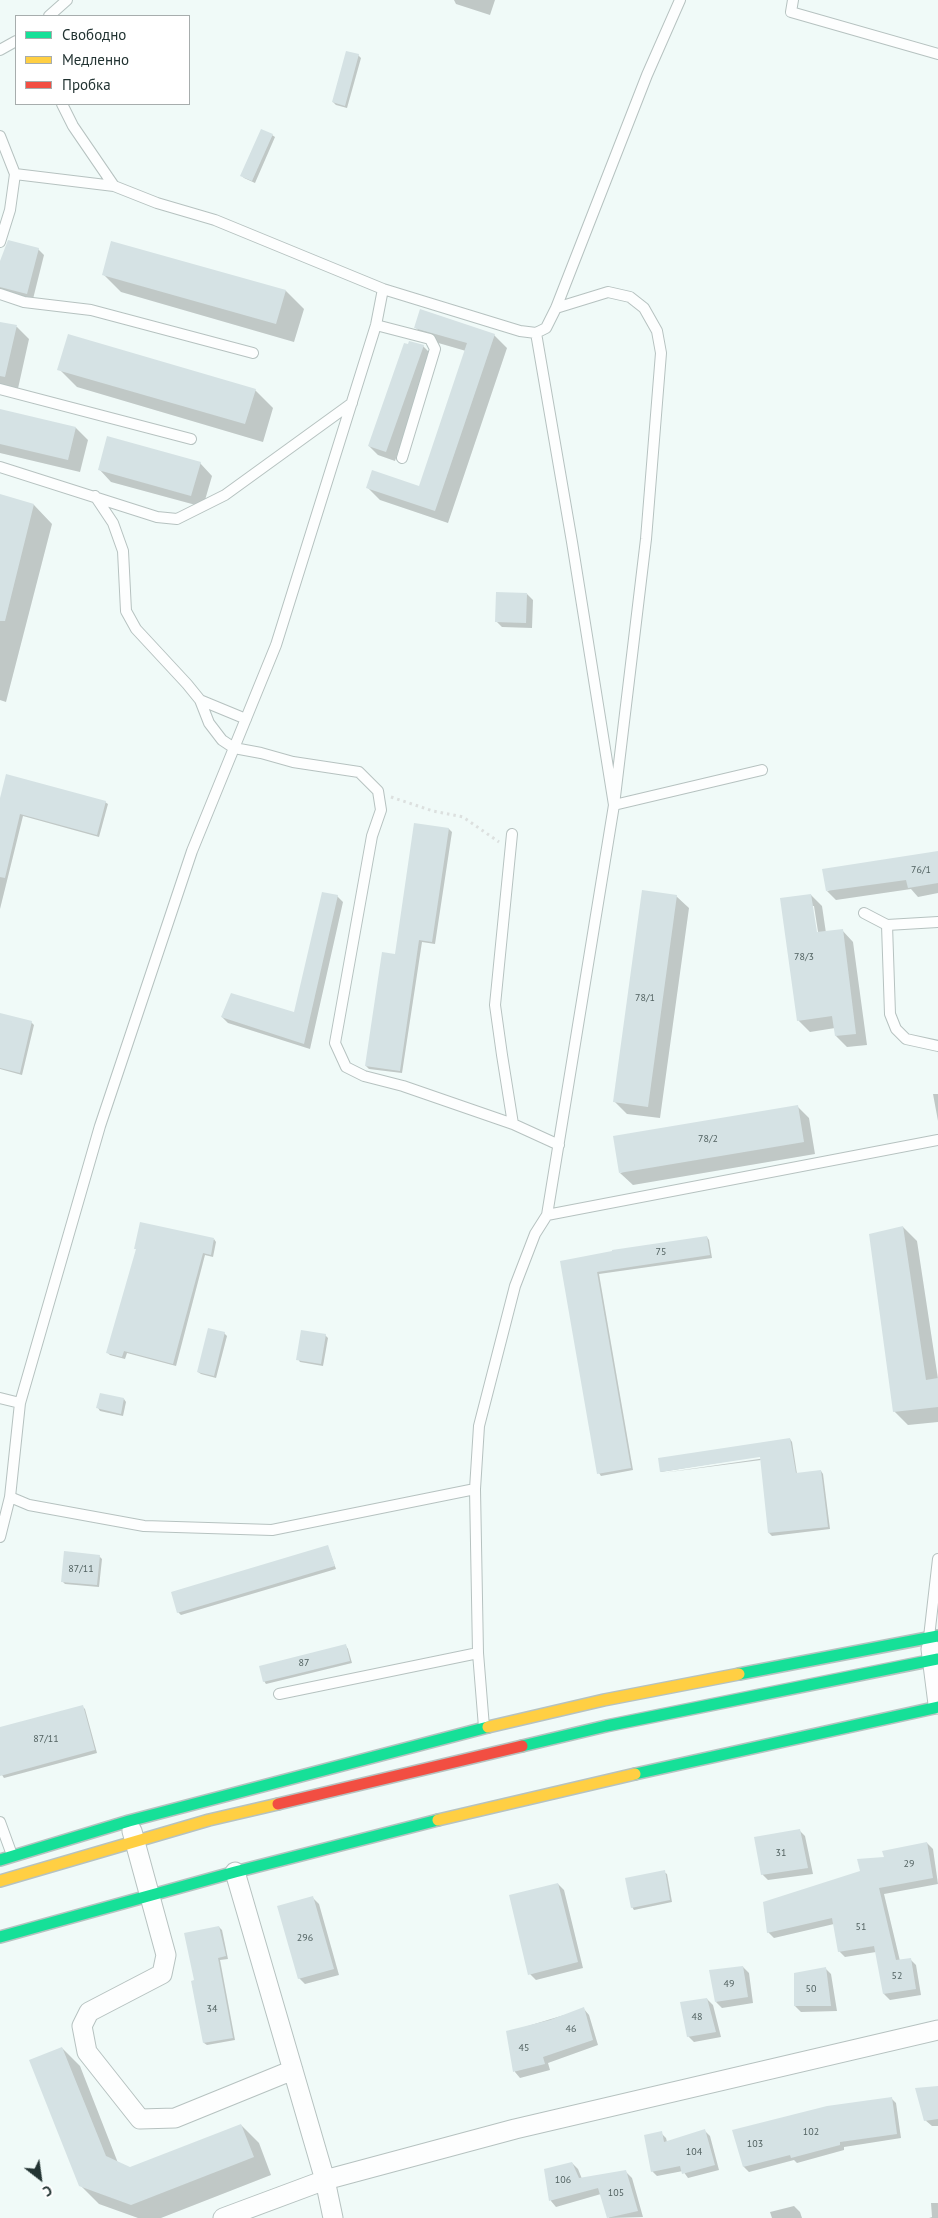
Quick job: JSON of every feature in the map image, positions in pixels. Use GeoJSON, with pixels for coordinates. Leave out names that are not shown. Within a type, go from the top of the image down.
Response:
{"type":"FeatureCollection","features":[{"type":"Feature","properties":{"kind":"main road"},"geometry":{"type":"LineString","coordinates":[[0,1881],[487,1741],[604,1700],[933,1637]]}},
{"type":"Feature","properties":{"kind":"main road"},"geometry":{"type":"LineString","coordinates":[[0,1860],[129,1821],[487,1741],[606,1726],[935,1660]]}},
{"type":"Feature","properties":{"kind":"main road"},"geometry":{"type":"LineString","coordinates":[[0,1937],[235,1872],[497,1805],[938,1705]]}},
{"type":"Feature","properties":{"kind":"street"},"geometry":{"type":"LineString","coordinates":[[933,1637],[938,1705]]}},
{"type":"Feature","properties":{"kind":"street"},"geometry":{"type":"LineString","coordinates":[[129,1821],[166,1955],[162,1974],[89,2012],[82,2026],[87,2052],[140,2119],[176,2118],[292,2070]]}},
{"type":"Feature","properties":{"kind":"street"},"geometry":{"type":"LineString","coordinates":[[235,1872],[325,2180],[333,2218]]}},
{"type":"Feature","properties":{"kind":"street"},"geometry":{"type":"LineString","coordinates":[[223,2218],[325,2180],[515,2129],[938,2030]]}},
{"type":"Feature","properties":{"kind":"lane"},"geometry":{"type":"LineString","coordinates":[[50,15],[67,0]]}},
{"type":"Feature","properties":{"kind":"lane"},"geometry":{"type":"LineString","coordinates":[[16,174],[114,186],[157,203],[215,220],[384,289],[520,331],[536,332],[546,328],[556,308],[647,75],[680,0]]}},
{"type":"Feature","properties":{"kind":"lane"},"geometry":{"type":"LineString","coordinates":[[793,0],[791,12],[938,54]]}},
{"type":"Feature","properties":{"kind":"lane"},"geometry":{"type":"LineString","coordinates":[[0,50],[15,42]]}},
{"type":"Feature","properties":{"kind":"lane"},"geometry":{"type":"LineString","coordinates":[[62,105],[73,126],[114,186]]}},
{"type":"Feature","properties":{"kind":"lane"},"geometry":{"type":"LineString","coordinates":[[0,136],[16,174],[10,210],[0,242]]}},
{"type":"Feature","properties":{"kind":"lane"},"geometry":{"type":"LineString","coordinates":[[0,1537],[10,1497],[20,1402],[100,1126],[131,1027],[192,851],[276,645],[376,325],[384,289]]}},
{"type":"Feature","properties":{"kind":"lane"},"geometry":{"type":"LineString","coordinates":[[487,1741],[478,1653],[475,1489],[479,1426],[515,1286],[535,1234],[548,1215],[614,805],[646,539],[661,353],[657,331],[644,308],[630,298],[608,292],[556,308]]}},
{"type":"Feature","properties":{"kind":"lane"},"geometry":{"type":"LineString","coordinates":[[0,294],[24,302],[91,310],[253,353]]}},
{"type":"Feature","properties":{"kind":"lane"},"geometry":{"type":"LineString","coordinates":[[376,325],[430,340],[435,349],[402,458]]}},
{"type":"Feature","properties":{"kind":"lane"},"geometry":{"type":"LineString","coordinates":[[536,332],[574,552],[614,805]]}},
{"type":"Feature","properties":{"kind":"lane"},"geometry":{"type":"LineString","coordinates":[[0,390],[190,439]]}},
{"type":"Feature","properties":{"kind":"lane"},"geometry":{"type":"LineString","coordinates":[[0,467],[157,517],[177,519],[225,496],[352,403]]}},
{"type":"Feature","properties":{"kind":"lane"},"geometry":{"type":"LineString","coordinates":[[95,496],[113,523],[123,551],[126,611],[129,617],[136,629],[177,672],[200,700],[216,733],[234,748],[293,762],[359,772],[378,791],[381,810],[372,836],[335,1043],[346,1066],[364,1076],[403,1086],[512,1124],[558,1145]]}},
{"type":"Feature","properties":{"kind":"lane"},"geometry":{"type":"LineString","coordinates":[[200,700],[246,719]]}},
{"type":"Feature","properties":{"kind":"lane"},"geometry":{"type":"LineString","coordinates":[[614,805],[762,770]]}},
{"type":"Feature","properties":{"kind":"lane"},"geometry":{"type":"LineString","coordinates":[[512,834],[496,1005],[512,1124]]}},
{"type":"Feature","properties":{"kind":"lane"},"geometry":{"type":"LineString","coordinates":[[864,913],[887,925],[938,922]]}},
{"type":"Feature","properties":{"kind":"lane"},"geometry":{"type":"LineString","coordinates":[[887,925],[890,1014],[896,1029],[906,1039],[938,1046]]}},
{"type":"Feature","properties":{"kind":"lane"},"geometry":{"type":"LineString","coordinates":[[548,1215],[938,1140]]}},
{"type":"Feature","properties":{"kind":"lane"},"geometry":{"type":"LineString","coordinates":[[0,1398],[20,1402]]}},
{"type":"Feature","properties":{"kind":"lane"},"geometry":{"type":"LineString","coordinates":[[10,1497],[29,1505],[144,1526],[272,1530],[475,1489]]}},
{"type":"Feature","properties":{"kind":"lane"},"geometry":{"type":"LineString","coordinates":[[933,1637],[938,1559]]}},
{"type":"Feature","properties":{"kind":"lane"},"geometry":{"type":"LineString","coordinates":[[279,1694],[478,1653]]}},
{"type":"Feature","properties":{"kind":"lane"},"geometry":{"type":"LineString","coordinates":[[0,1822],[12,1856]]}},
{"type":"Feature","properties":{"kind":"path"},"geometry":{"type":"LineString","coordinates":[[378,791],[402,802],[463,817],[510,850]]}},
{"type":"Feature","properties":{"kind":"building"},"geometry":{"type":"Polygon","coordinates":[[[346,51],[359,54],[345,106],[332,102],[346,51]]]}},
{"type":"Feature","properties":{"kind":"building"},"geometry":{"type":"Polygon","coordinates":[[[261,129],[273,134],[252,181],[240,176],[261,129]]]}},
{"type":"Feature","properties":{"kind":"building"},"geometry":{"type":"Polygon","coordinates":[[[8,240],[39,248],[27,294],[0,287],[0,261],[8,240]]]}},
{"type":"Feature","properties":{"kind":"building"},"geometry":{"type":"Polygon","coordinates":[[[111,241],[286,290],[276,324],[102,275],[111,241]]]}},
{"type":"Feature","properties":{"kind":"building"},"geometry":{"type":"Polygon","coordinates":[[[420,309],[495,334],[435,511],[366,488],[372,470],[419,486],[467,343],[414,328],[420,309]]]}},
{"type":"Feature","properties":{"kind":"building"},"geometry":{"type":"Polygon","coordinates":[[[0,322],[17,325],[5,377],[0,376],[0,322]]]}},
{"type":"Feature","properties":{"kind":"building"},"geometry":{"type":"Polygon","coordinates":[[[68,334],[256,389],[245,424],[57,370],[68,334]]]}},
{"type":"Feature","properties":{"kind":"building"},"geometry":{"type":"Polygon","coordinates":[[[409,341],[424,345],[386,452],[368,446],[404,343],[408,344],[409,341]]]}},
{"type":"Feature","properties":{"kind":"building"},"geometry":{"type":"Polygon","coordinates":[[[0,409],[76,427],[68,460],[0,444],[0,409]]]}},
{"type":"Feature","properties":{"kind":"building"},"geometry":{"type":"Polygon","coordinates":[[[107,436],[201,462],[191,496],[98,470],[107,436]]]}},
{"type":"Feature","properties":{"kind":"building"},"geometry":{"type":"Polygon","coordinates":[[[0,494],[34,504],[5,621],[0,621],[0,494]]]}},
{"type":"Feature","properties":{"kind":"building"},"geometry":{"type":"Polygon","coordinates":[[[496,592],[527,593],[526,623],[495,622],[496,592]]]}},
{"type":"Feature","properties":{"kind":"building"},"geometry":{"type":"Polygon","coordinates":[[[6,774],[106,801],[97,835],[20,814],[5,878],[0,877],[0,798],[6,774]]]}},
{"type":"Feature","properties":{"kind":"building"},"geometry":{"type":"Polygon","coordinates":[[[414,823],[449,828],[432,942],[419,940],[400,1071],[365,1066],[382,952],[395,954],[414,823]]]}},
{"type":"Feature","properties":{"kind":"building"},"geometry":{"type":"Polygon","coordinates":[[[938,851],[938,883],[908,888],[906,880],[826,891],[822,869],[938,851]]]}},
{"type":"Feature","properties":{"kind":"building"},"geometry":{"type":"Polygon","coordinates":[[[642,890],[677,895],[648,1107],[613,1102],[642,890]]]}},
{"type":"Feature","properties":{"kind":"building"},"geometry":{"type":"Polygon","coordinates":[[[322,892],[338,895],[304,1044],[221,1017],[231,993],[294,1012],[322,892]]]}},
{"type":"Feature","properties":{"kind":"building"},"geometry":{"type":"Polygon","coordinates":[[[811,894],[817,932],[843,929],[856,1034],[835,1036],[832,1016],[797,1021],[780,898],[811,894]]]}},
{"type":"Feature","properties":{"kind":"building"},"geometry":{"type":"Polygon","coordinates":[[[0,1013],[32,1021],[20,1073],[0,1068],[0,1013]]]}},
{"type":"Feature","properties":{"kind":"building"},"geometry":{"type":"Polygon","coordinates":[[[798,1105],[804,1142],[619,1173],[613,1136],[798,1105]]]}},
{"type":"Feature","properties":{"kind":"building"},"geometry":{"type":"Polygon","coordinates":[[[140,1222],[214,1238],[211,1255],[203,1253],[173,1364],[124,1351],[122,1357],[106,1353],[136,1249],[134,1249],[140,1222]]]}},
{"type":"Feature","properties":{"kind":"building"},"geometry":{"type":"Polygon","coordinates":[[[903,1226],[926,1380],[938,1378],[938,1407],[893,1412],[869,1234],[903,1226]]]}},
{"type":"Feature","properties":{"kind":"building"},"geometry":{"type":"Polygon","coordinates":[[[707,1236],[710,1255],[597,1272],[631,1468],[597,1474],[560,1261],[612,1250],[707,1236]]]}},
{"type":"Feature","properties":{"kind":"building"},"geometry":{"type":"Polygon","coordinates":[[[208,1328],[225,1332],[214,1376],[197,1372],[208,1328]]]}},
{"type":"Feature","properties":{"kind":"building"},"geometry":{"type":"Polygon","coordinates":[[[301,1330],[326,1334],[321,1364],[296,1360],[301,1330]]]}},
{"type":"Feature","properties":{"kind":"building"},"geometry":{"type":"Polygon","coordinates":[[[100,1393],[124,1398],[121,1414],[96,1408],[100,1393]]]}},
{"type":"Feature","properties":{"kind":"building"},"geometry":{"type":"Polygon","coordinates":[[[790,1438],[796,1473],[821,1470],[828,1527],[768,1533],[760,1457],[660,1472],[658,1458],[790,1438]]]}},
{"type":"Feature","properties":{"kind":"building"},"geometry":{"type":"Polygon","coordinates":[[[328,1545],[335,1566],[177,1613],[171,1592],[328,1545]]]}},
{"type":"Feature","properties":{"kind":"building"},"geometry":{"type":"Polygon","coordinates":[[[64,1551],[100,1555],[97,1585],[61,1582],[64,1551]]]}},
{"type":"Feature","properties":{"kind":"building"},"geometry":{"type":"Polygon","coordinates":[[[346,1644],[350,1661],[263,1682],[259,1666],[346,1644]]]}},
{"type":"Feature","properties":{"kind":"building"},"geometry":{"type":"Polygon","coordinates":[[[83,1705],[95,1750],[0,1776],[0,1727],[83,1705]]]}},
{"type":"Feature","properties":{"kind":"building"},"geometry":{"type":"Polygon","coordinates":[[[800,1829],[808,1868],[761,1875],[754,1837],[800,1829]]]}},
{"type":"Feature","properties":{"kind":"building"},"geometry":{"type":"Polygon","coordinates":[[[927,1842],[933,1878],[879,1888],[896,1960],[911,1958],[916,1989],[883,1994],[874,1946],[838,1952],[832,1918],[767,1933],[763,1902],[860,1871],[857,1859],[884,1857],[882,1851],[927,1842]]]}},
{"type":"Feature","properties":{"kind":"building"},"geometry":{"type":"Polygon","coordinates":[[[665,1870],[670,1900],[631,1908],[625,1878],[665,1870]]]}},
{"type":"Feature","properties":{"kind":"building"},"geometry":{"type":"Polygon","coordinates":[[[558,1883],[578,1962],[528,1975],[509,1895],[558,1883]]]}},
{"type":"Feature","properties":{"kind":"building"},"geometry":{"type":"Polygon","coordinates":[[[313,1896],[334,1969],[298,1979],[277,1906],[313,1896]]]}},
{"type":"Feature","properties":{"kind":"building"},"geometry":{"type":"Polygon","coordinates":[[[219,1926],[226,1956],[218,1958],[233,2038],[203,2043],[191,1981],[194,1980],[184,1933],[219,1926]]]}},
{"type":"Feature","properties":{"kind":"building"},"geometry":{"type":"Polygon","coordinates":[[[743,1966],[748,1997],[715,2002],[709,1970],[743,1966]]]}},
{"type":"Feature","properties":{"kind":"building"},"geometry":{"type":"Polygon","coordinates":[[[826,1967],[831,2006],[794,2006],[794,1973],[826,1967]]]}},
{"type":"Feature","properties":{"kind":"building"},"geometry":{"type":"Polygon","coordinates":[[[707,1998],[716,2032],[687,2037],[680,2002],[707,1998]]]}},
{"type":"Feature","properties":{"kind":"building"},"geometry":{"type":"Polygon","coordinates":[[[584,2007],[593,2040],[543,2057],[545,2064],[513,2072],[506,2031],[550,2020],[584,2007]]]}},
{"type":"Feature","properties":{"kind":"building"},"geometry":{"type":"Polygon","coordinates":[[[62,2047],[106,2156],[130,2167],[241,2124],[254,2157],[131,2205],[79,2186],[29,2060],[62,2047]]]}},
{"type":"Feature","properties":{"kind":"building"},"geometry":{"type":"Polygon","coordinates":[[[938,2086],[938,2119],[924,2121],[915,2088],[938,2086]]]}},
{"type":"Feature","properties":{"kind":"building"},"geometry":{"type":"Polygon","coordinates":[[[892,2097],[897,2134],[840,2142],[840,2145],[791,2158],[790,2155],[743,2167],[732,2130],[827,2106],[892,2097]]]}},
{"type":"Feature","properties":{"kind":"building"},"geometry":{"type":"Polygon","coordinates":[[[705,2129],[715,2165],[682,2174],[680,2166],[651,2172],[644,2135],[662,2131],[664,2142],[705,2129]]]}},
{"type":"Feature","properties":{"kind":"building"},"geometry":{"type":"Polygon","coordinates":[[[572,2162],[579,2178],[626,2170],[638,2211],[607,2218],[598,2188],[549,2201],[544,2169],[572,2162]]]}},
{"type":"Feature","properties":{"kind":"traffic: fast"},"geometry":{"type":"LineString","coordinates":[[739,1674],[938,1636]]}},
{"type":"Feature","properties":{"kind":"traffic: fast"},"geometry":{"type":"LineString","coordinates":[[522,1746],[606,1726],[938,1659]]}},
{"type":"Feature","properties":{"kind":"traffic: fast"},"geometry":{"type":"LineString","coordinates":[[635,1774],[938,1707]]}},
{"type":"Feature","properties":{"kind":"traffic: fast"},"geometry":{"type":"LineString","coordinates":[[0,1860],[129,1821],[488,1727]]}},
{"type":"Feature","properties":{"kind":"traffic: fast"},"geometry":{"type":"LineString","coordinates":[[0,1937],[235,1872],[438,1820]]}},
{"type":"Feature","properties":{"kind":"traffic: slow"},"geometry":{"type":"LineString","coordinates":[[488,1727],[604,1700],[739,1674]]}},
{"type":"Feature","properties":{"kind":"traffic: slow"},"geometry":{"type":"LineString","coordinates":[[438,1820],[635,1774]]}},
{"type":"Feature","properties":{"kind":"traffic: slow"},"geometry":{"type":"LineString","coordinates":[[0,1881],[209,1820],[278,1804]]}},
{"type":"Feature","properties":{"kind":"traffic: jam"},"geometry":{"type":"LineString","coordinates":[[278,1804],[522,1746]]}}]}
